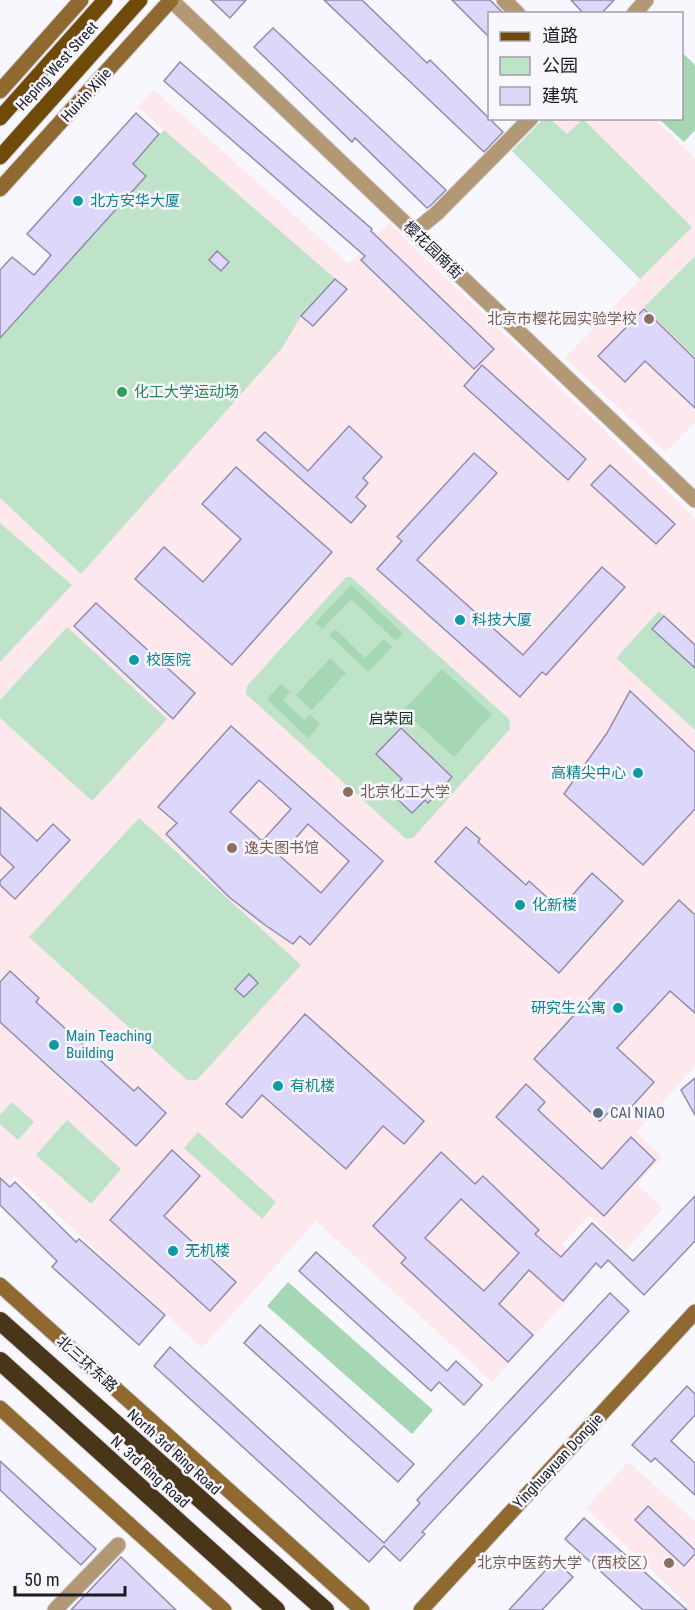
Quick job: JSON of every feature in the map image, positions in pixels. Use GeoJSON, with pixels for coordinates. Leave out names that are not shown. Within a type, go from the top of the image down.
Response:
{"type":"FeatureCollection","features":[{"type":"Feature","properties":{"kind":"highway","name":"North 3rd Ring Road"},"geometry":{"type":"LineString","coordinates":[[0,1321],[325,1610]]}},
{"type":"Feature","properties":{"kind":"highway","name":"N. 3rd Ring Road"},"geometry":{"type":"LineString","coordinates":[[0,1361],[276,1610]]}},
{"type":"Feature","properties":{"kind":"main road","name":"Heping West Street"},"geometry":{"type":"LineString","coordinates":[[0,118],[105,0]]}},
{"type":"Feature","properties":{"kind":"main road","name":"Heping West Street"},"geometry":{"type":"LineString","coordinates":[[0,157],[140,0]]}},
{"type":"Feature","properties":{"kind":"street"},"geometry":{"type":"LineString","coordinates":[[0,91],[81,0]]}},
{"type":"Feature","properties":{"kind":"street","name":"Huixin Xijie"},"geometry":{"type":"LineString","coordinates":[[0,189],[171,0]]}},
{"type":"Feature","properties":{"kind":"street","name":"樱花园南街"},"geometry":{"type":"LineString","coordinates":[[171,0],[695,500]]}},
{"type":"Feature","properties":{"kind":"street"},"geometry":{"type":"LineString","coordinates":[[504,0],[516,12]]}},
{"type":"Feature","properties":{"kind":"street"},"geometry":{"type":"LineString","coordinates":[[636,12],[646,0]]}},
{"type":"Feature","properties":{"kind":"street"},"geometry":{"type":"LineString","coordinates":[[414,232],[437,213],[529,120]]}},
{"type":"Feature","properties":{"kind":"street","name":"北三环东路"},"geometry":{"type":"LineString","coordinates":[[0,1285],[362,1610]]}},
{"type":"Feature","properties":{"kind":"street","name":"Yinghuayuan Dongjie"},"geometry":{"type":"LineString","coordinates":[[421,1610],[695,1312]]}},
{"type":"Feature","properties":{"kind":"street"},"geometry":{"type":"LineString","coordinates":[[0,1408],[224,1610]]}},
{"type":"Feature","properties":{"kind":"street"},"geometry":{"type":"LineString","coordinates":[[55,1610],[118,1545]]}},
{"type":"Feature","properties":{"kind":"shaded area","name":"北京化工大学"},"geometry":{"type":"Polygon","coordinates":[[[154,90],[349,264],[389,223],[695,518],[695,1066],[636,1132],[662,1157],[637,1184],[663,1208],[626,1250],[589,1216],[562,1244],[592,1273],[492,1382],[316,1221],[202,1348],[15,1176],[0,1193],[0,312],[164,130],[138,107],[154,90]]]}},
{"type":"Feature","properties":{"kind":"shaded area","name":"北京市樱花园实验学校"},"geometry":{"type":"Polygon","coordinates":[[[542,120],[656,120],[695,158],[695,422],[666,452],[565,358],[640,279],[512,151],[542,120]]]}},
{"type":"Feature","properties":{"kind":"shaded area","name":"北京中医药大学（西校区）"},"geometry":{"type":"Polygon","coordinates":[[[628,1462],[695,1521],[695,1610],[684,1610],[688,1605],[586,1508],[628,1462]]]}},
{"type":"Feature","properties":{"kind":"green space"},"geometry":{"type":"Polygon","coordinates":[[[683,53],[695,65],[695,130],[684,142],[660,120],[683,120],[683,53]]]}},
{"type":"Feature","properties":{"kind":"green space"},"geometry":{"type":"Polygon","coordinates":[[[542,120],[551,120],[567,134],[584,120],[692,227],[640,279],[512,151],[542,120]]]}},
{"type":"Feature","properties":{"kind":"green space","name":"化工大学运动场"},"geometry":{"type":"Polygon","coordinates":[[[164,130],[347,289],[313,326],[301,316],[282,348],[81,574],[0,498],[0,312],[164,130]]]}},
{"type":"Feature","properties":{"kind":"green space"},"geometry":{"type":"Polygon","coordinates":[[[695,256],[695,357],[644,307],[695,256]]]}},
{"type":"Feature","properties":{"kind":"green space"},"geometry":{"type":"Polygon","coordinates":[[[0,523],[72,585],[0,662],[0,523]]]}},
{"type":"Feature","properties":{"kind":"green space","name":"启荣园"},"geometry":{"type":"Polygon","coordinates":[[[346,577],[351,577],[509,719],[510,729],[413,838],[406,839],[246,694],[247,686],[346,577]]]}},
{"type":"Feature","properties":{"kind":"green space"},"geometry":{"type":"Polygon","coordinates":[[[351,585],[403,633],[396,641],[351,599],[322,629],[315,623],[351,585]]]}},
{"type":"Feature","properties":{"kind":"green space"},"geometry":{"type":"Polygon","coordinates":[[[659,611],[695,644],[695,730],[616,658],[659,611]]]}},
{"type":"Feature","properties":{"kind":"green space"},"geometry":{"type":"Polygon","coordinates":[[[67,627],[167,719],[92,801],[0,718],[0,700],[67,627]]]}},
{"type":"Feature","properties":{"kind":"green space"},"geometry":{"type":"Polygon","coordinates":[[[335,629],[365,658],[384,639],[392,647],[368,672],[329,635],[335,629]]]}},
{"type":"Feature","properties":{"kind":"green space"},"geometry":{"type":"Polygon","coordinates":[[[330,658],[346,673],[312,710],[296,695],[330,658]]]}},
{"type":"Feature","properties":{"kind":"green space"},"geometry":{"type":"Polygon","coordinates":[[[442,669],[492,714],[454,757],[403,711],[442,669]]]}},
{"type":"Feature","properties":{"kind":"green space"},"geometry":{"type":"Polygon","coordinates":[[[281,684],[290,692],[283,700],[304,720],[310,714],[320,724],[308,738],[267,699],[281,684]]]}},
{"type":"Feature","properties":{"kind":"green space"},"geometry":{"type":"Polygon","coordinates":[[[139,818],[301,965],[197,1080],[187,1080],[29,937],[139,818]]]}},
{"type":"Feature","properties":{"kind":"green space"},"geometry":{"type":"Polygon","coordinates":[[[12,1102],[34,1122],[18,1140],[0,1124],[0,1115],[12,1102]]]}},
{"type":"Feature","properties":{"kind":"green space"},"geometry":{"type":"Polygon","coordinates":[[[67,1120],[121,1169],[91,1204],[36,1155],[67,1120]]]}},
{"type":"Feature","properties":{"kind":"green space"},"geometry":{"type":"Polygon","coordinates":[[[198,1132],[276,1202],[262,1219],[184,1148],[198,1132]]]}},
{"type":"Feature","properties":{"kind":"green space"},"geometry":{"type":"Polygon","coordinates":[[[288,1282],[433,1410],[412,1434],[267,1306],[288,1282]]]}},
{"type":"Feature","properties":{"kind":"building"},"geometry":{"type":"Polygon","coordinates":[[[211,0],[246,0],[230,18],[211,0]]]}},
{"type":"Feature","properties":{"kind":"building"},"geometry":{"type":"Polygon","coordinates":[[[324,0],[362,0],[427,63],[430,60],[488,117],[488,120],[503,132],[484,152],[324,0]]]}},
{"type":"Feature","properties":{"kind":"building"},"geometry":{"type":"Polygon","coordinates":[[[452,0],[490,0],[502,12],[488,12],[488,36],[452,0]]]}},
{"type":"Feature","properties":{"kind":"building"},"geometry":{"type":"Polygon","coordinates":[[[571,0],[614,0],[603,12],[582,12],[571,0]]]}},
{"type":"Feature","properties":{"kind":"building"},"geometry":{"type":"Polygon","coordinates":[[[273,28],[446,190],[430,206],[427,208],[355,138],[352,142],[254,47],[273,28]]]}},
{"type":"Feature","properties":{"kind":"building"},"geometry":{"type":"Polygon","coordinates":[[[180,62],[372,229],[371,231],[494,349],[474,369],[361,260],[365,256],[164,81],[180,62]]]}},
{"type":"Feature","properties":{"kind":"building"},"geometry":{"type":"Polygon","coordinates":[[[136,113],[159,134],[133,164],[146,176],[0,338],[0,270],[12,257],[34,275],[42,266],[51,255],[27,234],[136,113]]]}},
{"type":"Feature","properties":{"kind":"building"},"geometry":{"type":"Polygon","coordinates":[[[217,251],[229,262],[221,271],[209,260],[217,251]]]}},
{"type":"Feature","properties":{"kind":"building"},"geometry":{"type":"Polygon","coordinates":[[[335,279],[347,289],[313,326],[301,316],[335,279]]]}},
{"type":"Feature","properties":{"kind":"building"},"geometry":{"type":"Polygon","coordinates":[[[644,309],[695,359],[695,408],[645,361],[625,382],[598,356],[644,309]]]}},
{"type":"Feature","properties":{"kind":"building"},"geometry":{"type":"Polygon","coordinates":[[[482,365],[586,459],[568,480],[464,386],[482,365]]]}},
{"type":"Feature","properties":{"kind":"building"},"geometry":{"type":"Polygon","coordinates":[[[349,426],[382,457],[363,478],[368,483],[356,497],[366,506],[351,523],[257,440],[265,432],[308,471],[349,426]]]}},
{"type":"Feature","properties":{"kind":"building"},"geometry":{"type":"Polygon","coordinates":[[[474,453],[497,473],[417,560],[523,655],[602,567],[625,587],[546,675],[542,672],[520,697],[377,569],[402,541],[397,537],[474,453]]]}},
{"type":"Feature","properties":{"kind":"building"},"geometry":{"type":"Polygon","coordinates":[[[610,465],[675,524],[656,544],[591,485],[610,465]]]}},
{"type":"Feature","properties":{"kind":"building"},"geometry":{"type":"Polygon","coordinates":[[[236,467],[332,552],[232,665],[135,579],[164,547],[203,582],[241,539],[202,504],[236,467]]]}},
{"type":"Feature","properties":{"kind":"building","name":"校医院"},"geometry":{"type":"Polygon","coordinates":[[[96,603],[195,693],[173,719],[74,626],[96,603]]]}},
{"type":"Feature","properties":{"kind":"building"},"geometry":{"type":"Polygon","coordinates":[[[664,616],[695,645],[695,668],[652,629],[664,616]]]}},
{"type":"Feature","properties":{"kind":"building","name":"高精尖中心"},"geometry":{"type":"Polygon","coordinates":[[[630,691],[695,752],[695,809],[643,865],[564,794],[607,733],[630,691]]]}},
{"type":"Feature","properties":{"kind":"building","name":"逸夫图书馆"},"geometry":{"type":"Polygon","coordinates":[[[231,726],[383,861],[310,945],[300,936],[293,944],[229,897],[166,834],[177,823],[158,807],[231,726]],[[259,780],[230,812],[262,841],[291,809],[259,780]],[[308,824],[280,856],[321,893],[349,861],[308,824]]]}},
{"type":"Feature","properties":{"kind":"building"},"geometry":{"type":"Polygon","coordinates":[[[401,728],[452,777],[428,803],[425,800],[412,813],[390,792],[402,779],[376,754],[401,728]]]}},
{"type":"Feature","properties":{"kind":"building"},"geometry":{"type":"Polygon","coordinates":[[[0,807],[37,841],[53,824],[70,840],[15,899],[0,885],[0,881],[14,867],[0,854],[0,807]]]}},
{"type":"Feature","properties":{"kind":"building","name":"化新楼"},"geometry":{"type":"Polygon","coordinates":[[[466,827],[480,839],[478,842],[526,885],[529,881],[560,909],[592,873],[623,901],[559,973],[435,862],[466,827]]]}},
{"type":"Feature","properties":{"kind":"building","name":"研究生公寓"},"geometry":{"type":"Polygon","coordinates":[[[679,900],[695,915],[695,1013],[670,991],[617,1048],[654,1082],[625,1114],[616,1105],[600,1121],[534,1059],[679,900]]]}},
{"type":"Feature","properties":{"kind":"building","name":"Main Teaching Building"},"geometry":{"type":"Polygon","coordinates":[[[10,971],[39,998],[36,1002],[134,1091],[138,1087],[166,1113],[136,1146],[0,1022],[0,982],[10,971]]]}},
{"type":"Feature","properties":{"kind":"building"},"geometry":{"type":"Polygon","coordinates":[[[249,974],[258,983],[244,997],[235,989],[249,974]]]}},
{"type":"Feature","properties":{"kind":"building","name":"有机楼"},"geometry":{"type":"Polygon","coordinates":[[[305,1014],[424,1121],[404,1144],[383,1126],[346,1169],[262,1095],[242,1118],[226,1104],[305,1014]]]}},
{"type":"Feature","properties":{"kind":"building"},"geometry":{"type":"Polygon","coordinates":[[[695,1078],[695,1115],[681,1090],[695,1078]]]}},
{"type":"Feature","properties":{"kind":"building"},"geometry":{"type":"Polygon","coordinates":[[[526,1084],[545,1102],[538,1110],[602,1169],[631,1137],[655,1160],[604,1216],[496,1117],[526,1084]]]}},
{"type":"Feature","properties":{"kind":"building","name":"无机楼"},"geometry":{"type":"Polygon","coordinates":[[[172,1150],[200,1176],[164,1216],[236,1282],[210,1311],[110,1220],[172,1150]]]}},
{"type":"Feature","properties":{"kind":"building"},"geometry":{"type":"Polygon","coordinates":[[[441,1152],[475,1184],[483,1176],[539,1230],[535,1234],[561,1257],[592,1223],[633,1261],[695,1196],[695,1241],[644,1295],[608,1260],[601,1268],[596,1263],[563,1301],[529,1270],[499,1304],[533,1335],[508,1362],[401,1263],[406,1258],[373,1226],[441,1152]],[[461,1199],[425,1238],[484,1291],[519,1253],[461,1199]]]}},
{"type":"Feature","properties":{"kind":"building"},"geometry":{"type":"Polygon","coordinates":[[[0,1178],[10,1187],[15,1182],[76,1242],[79,1239],[165,1315],[139,1345],[52,1267],[57,1261],[0,1205],[0,1178]]]}},
{"type":"Feature","properties":{"kind":"building"},"geometry":{"type":"Polygon","coordinates":[[[316,1252],[447,1371],[456,1361],[482,1385],[464,1405],[439,1382],[431,1391],[299,1271],[316,1252]]]}},
{"type":"Feature","properties":{"kind":"building"},"geometry":{"type":"Polygon","coordinates":[[[610,1293],[629,1311],[422,1532],[425,1534],[400,1561],[384,1546],[369,1562],[154,1366],[170,1347],[384,1543],[420,1503],[417,1500],[610,1293]]]}},
{"type":"Feature","properties":{"kind":"building"},"geometry":{"type":"Polygon","coordinates":[[[260,1325],[414,1464],[398,1482],[244,1343],[260,1325]]]}},
{"type":"Feature","properties":{"kind":"building"},"geometry":{"type":"Polygon","coordinates":[[[687,1386],[695,1394],[695,1415],[671,1441],[695,1463],[695,1495],[655,1458],[651,1462],[632,1445],[687,1386]]]}},
{"type":"Feature","properties":{"kind":"building"},"geometry":{"type":"Polygon","coordinates":[[[0,1461],[96,1549],[81,1565],[0,1490],[0,1461]]]}},
{"type":"Feature","properties":{"kind":"building"},"geometry":{"type":"Polygon","coordinates":[[[648,1506],[695,1550],[695,1554],[684,1566],[635,1520],[648,1506]]]}},
{"type":"Feature","properties":{"kind":"building"},"geometry":{"type":"Polygon","coordinates":[[[584,1518],[687,1610],[643,1610],[565,1539],[584,1518]]]}},
{"type":"Feature","properties":{"kind":"building"},"geometry":{"type":"Polygon","coordinates":[[[121,1557],[176,1610],[71,1610],[121,1557]]]}},
{"type":"Feature","properties":{"kind":"building"},"geometry":{"type":"Polygon","coordinates":[[[555,1560],[573,1577],[542,1610],[509,1610],[555,1560]]]}},
{"type":"Feature","properties":{"kind":"place","name":"北方安华大厦"},"geometry":{"type":"Point","coordinates":[78,201]}},
{"type":"Feature","properties":{"kind":"place","name":"北京市樱花园实验学校"},"geometry":{"type":"Point","coordinates":[649,319]}},
{"type":"Feature","properties":{"kind":"place","name":"化工大学运动场"},"geometry":{"type":"Point","coordinates":[122,392]}},
{"type":"Feature","properties":{"kind":"place","name":"科技大厦"},"geometry":{"type":"Point","coordinates":[460,620]}},
{"type":"Feature","properties":{"kind":"place","name":"校医院"},"geometry":{"type":"Point","coordinates":[134,660]}},
{"type":"Feature","properties":{"kind":"place","name":"高精尖中心"},"geometry":{"type":"Point","coordinates":[638,773]}},
{"type":"Feature","properties":{"kind":"place","name":"北京化工大学"},"geometry":{"type":"Point","coordinates":[348,792]}},
{"type":"Feature","properties":{"kind":"place","name":"逸夫图书馆"},"geometry":{"type":"Point","coordinates":[232,848]}},
{"type":"Feature","properties":{"kind":"place","name":"化新楼"},"geometry":{"type":"Point","coordinates":[520,905]}},
{"type":"Feature","properties":{"kind":"place","name":"研究生公寓"},"geometry":{"type":"Point","coordinates":[618,1008]}},
{"type":"Feature","properties":{"kind":"place","name":"Main Teaching Building"},"geometry":{"type":"Point","coordinates":[54,1045]}},
{"type":"Feature","properties":{"kind":"place","name":"有机楼"},"geometry":{"type":"Point","coordinates":[278,1086]}},
{"type":"Feature","properties":{"kind":"place","name":"CAI NIAO"},"geometry":{"type":"Point","coordinates":[598,1113]}},
{"type":"Feature","properties":{"kind":"place","name":"无机楼"},"geometry":{"type":"Point","coordinates":[173,1251]}},
{"type":"Feature","properties":{"kind":"place","name":"北京中医药大学（西校区）"},"geometry":{"type":"Point","coordinates":[669,1563]}}]}
